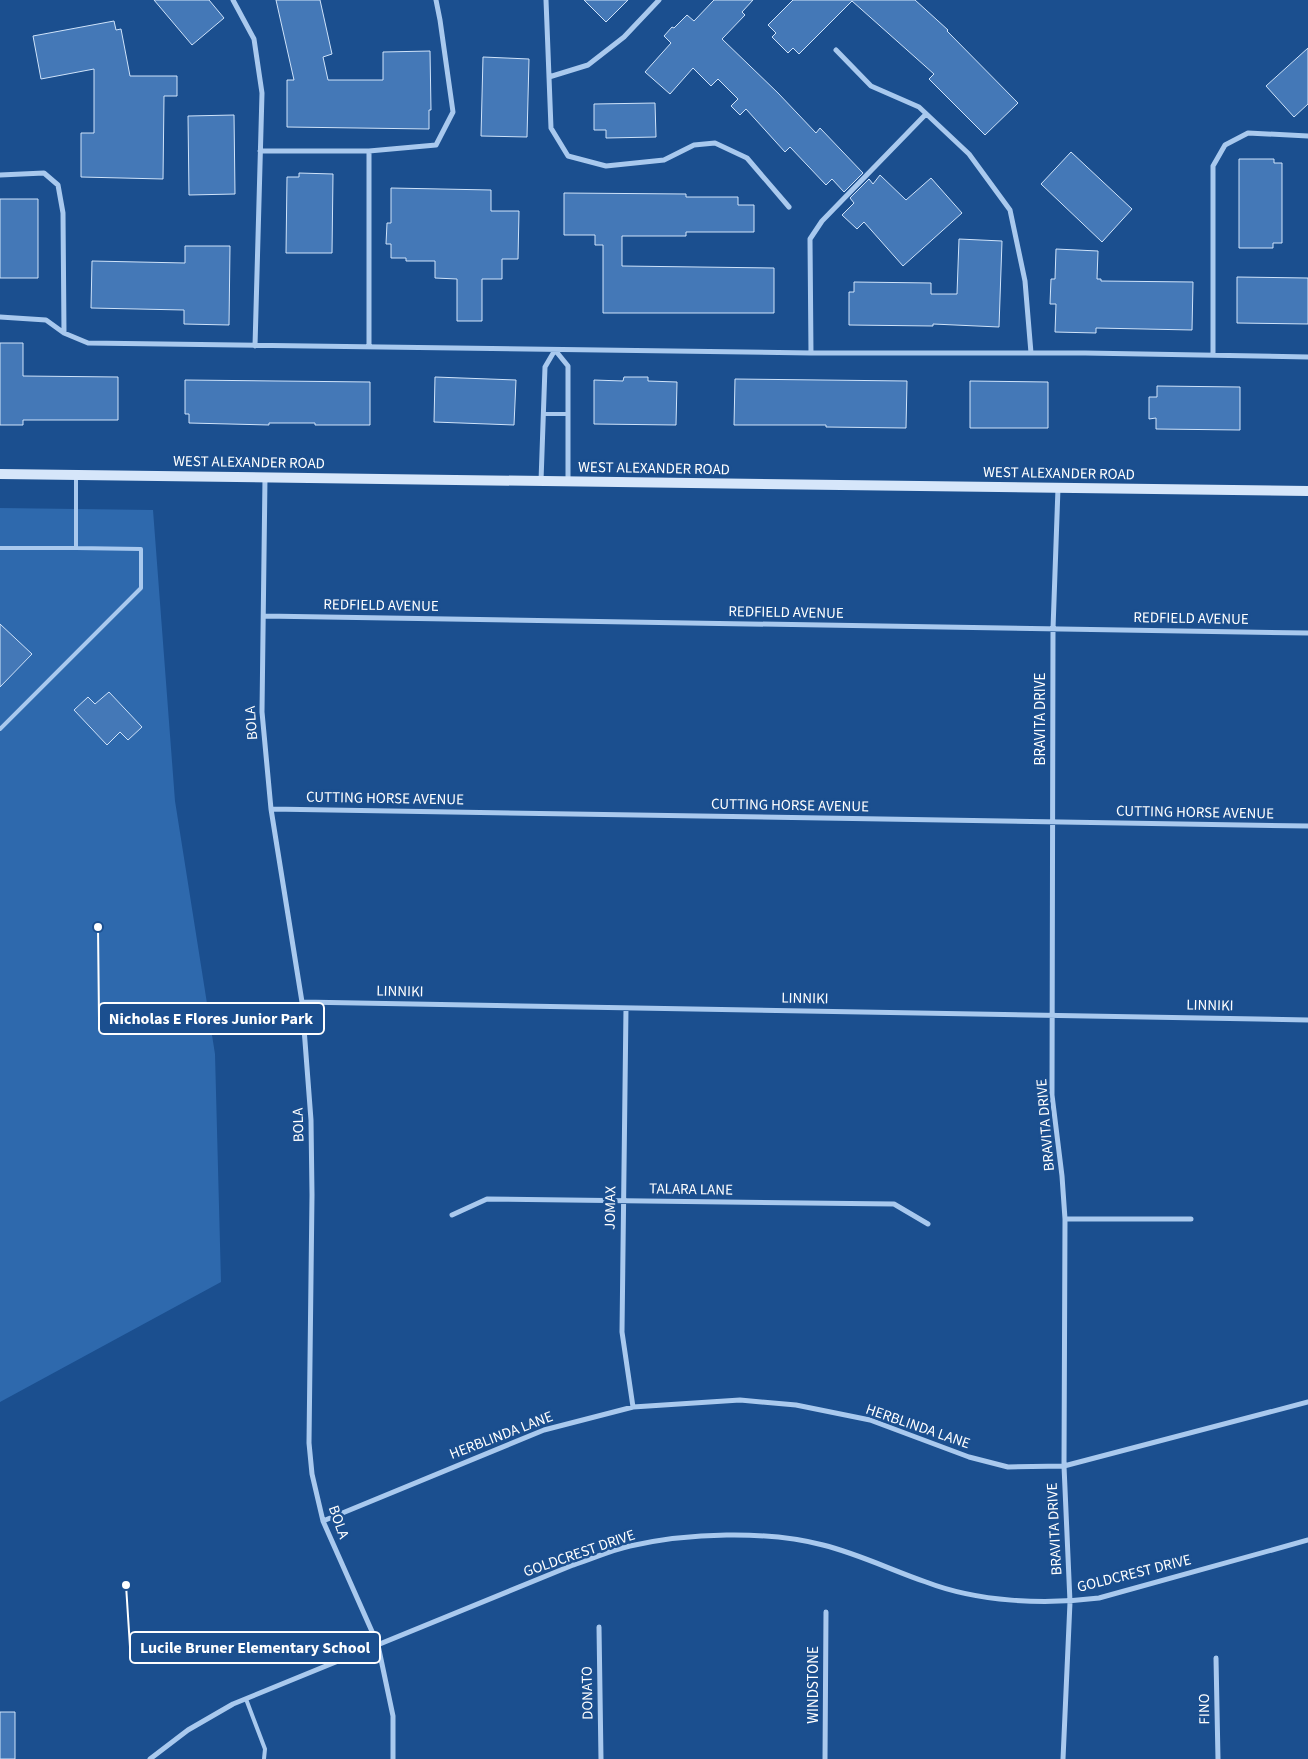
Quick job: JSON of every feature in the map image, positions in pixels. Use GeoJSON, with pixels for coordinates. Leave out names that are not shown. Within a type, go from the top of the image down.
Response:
{"type":"FeatureCollection","features":[{"type":"Feature","properties":{"kind":"main road","name":"WEST ALEXANDER ROAD"},"geometry":{"type":"LineString","coordinates":[[0,474],[1308,491]]}},
{"type":"Feature","properties":{"kind":"street"},"geometry":{"type":"LineString","coordinates":[[233,0],[254,39],[262,93],[254,346]]}},
{"type":"Feature","properties":{"kind":"street"},"geometry":{"type":"LineString","coordinates":[[260,151],[369,151],[436,145],[453,112],[436,0]]}},
{"type":"Feature","properties":{"kind":"street"},"geometry":{"type":"LineString","coordinates":[[546,0],[551,128],[568,156],[606,166],[664,160],[694,145],[715,143],[748,158],[789,207]]}},
{"type":"Feature","properties":{"kind":"street"},"geometry":{"type":"LineString","coordinates":[[549,77],[588,65],[624,37],[660,0]]}},
{"type":"Feature","properties":{"kind":"street"},"geometry":{"type":"LineString","coordinates":[[836,50],[872,86],[919,107],[969,154],[1010,210],[1025,281],[1031,352]]}},
{"type":"Feature","properties":{"kind":"street"},"geometry":{"type":"LineString","coordinates":[[811,353],[810,239],[822,221],[926,114]]}},
{"type":"Feature","properties":{"kind":"street"},"geometry":{"type":"LineString","coordinates":[[1212,355],[1213,166],[1225,145],[1248,133],[1308,136]]}},
{"type":"Feature","properties":{"kind":"street"},"geometry":{"type":"LineString","coordinates":[[369,151],[369,348]]}},
{"type":"Feature","properties":{"kind":"street"},"geometry":{"type":"LineString","coordinates":[[0,174],[44,173],[58,185],[63,213],[64,333]]}},
{"type":"Feature","properties":{"kind":"street"},"geometry":{"type":"LineString","coordinates":[[0,317],[46,320],[64,333],[88,343],[811,353],[1031,352],[1308,357]]}},
{"type":"Feature","properties":{"kind":"street"},"geometry":{"type":"LineString","coordinates":[[541,481],[545,367],[555,350]]}},
{"type":"Feature","properties":{"kind":"street"},"geometry":{"type":"LineString","coordinates":[[555,350],[568,366],[568,481]]}},
{"type":"Feature","properties":{"kind":"street","name":"BOLA"},"geometry":{"type":"LineString","coordinates":[[265,478],[262,712],[271,809],[302,1002],[311,1120],[309,1443],[312,1474],[323,1521],[378,1645],[393,1716],[393,1759]]}},
{"type":"Feature","properties":{"kind":"street","name":"BRAVITA DRIVE"},"geometry":{"type":"LineString","coordinates":[[1058,488],[1053,629],[1052,1094],[1065,1219],[1064,1466],[1070,1602],[1063,1759]]}},
{"type":"Feature","properties":{"kind":"street","name":"REDFIELD AVENUE"},"geometry":{"type":"LineString","coordinates":[[264,616],[1308,633]]}},
{"type":"Feature","properties":{"kind":"street","name":"CUTTING HORSE AVENUE"},"geometry":{"type":"LineString","coordinates":[[271,809],[1308,826]]}},
{"type":"Feature","properties":{"kind":"street","name":"LINNIKI"},"geometry":{"type":"LineString","coordinates":[[302,1002],[1308,1020]]}},
{"type":"Feature","properties":{"kind":"street","name":"JOMAX"},"geometry":{"type":"LineString","coordinates":[[626,1008],[622,1332],[633,1407]]}},
{"type":"Feature","properties":{"kind":"street","name":"TALARA LANE"},"geometry":{"type":"LineString","coordinates":[[452,1215],[487,1199],[894,1204],[928,1224]]}},
{"type":"Feature","properties":{"kind":"street"},"geometry":{"type":"LineString","coordinates":[[1065,1219],[1190,1219]]}},
{"type":"Feature","properties":{"kind":"street","name":"HERBLINDA LANE"},"geometry":{"type":"LineString","coordinates":[[323,1521],[544,1430],[633,1407],[740,1400],[796,1405],[870,1420],[969,1457],[1008,1467],[1064,1466],[1308,1402]]}},
{"type":"Feature","properties":{"kind":"street","name":"GOLDCREST DRIVE"},"geometry":{"type":"LineString","coordinates":[[150,1759],[188,1730],[233,1704],[573,1565],[629,1546],[671,1538],[757,1535],[820,1544],[862,1556],[928,1583],[983,1598],[1070,1602],[1098,1598],[1308,1540]]}},
{"type":"Feature","properties":{"kind":"street","name":"WINDSTONE"},"geometry":{"type":"LineString","coordinates":[[825,1759],[826,1612]]}},
{"type":"Feature","properties":{"kind":"street","name":"DONATO"},"geometry":{"type":"LineString","coordinates":[[599,1627],[601,1759]]}},
{"type":"Feature","properties":{"kind":"street","name":"FINO"},"geometry":{"type":"LineString","coordinates":[[1216,1658],[1218,1759]]}},
{"type":"Feature","properties":{"kind":"lane"},"geometry":{"type":"LineString","coordinates":[[543,414],[568,414]]}},
{"type":"Feature","properties":{"kind":"lane"},"geometry":{"type":"LineString","coordinates":[[76,474],[76,548]]}},
{"type":"Feature","properties":{"kind":"lane"},"geometry":{"type":"LineString","coordinates":[[0,548],[141,549],[141,588],[0,729]]}},
{"type":"Feature","properties":{"kind":"lane"},"geometry":{"type":"LineString","coordinates":[[246,1699],[265,1750],[264,1759]]}},
{"type":"Feature","properties":{"kind":"shaded area"},"geometry":{"type":"Polygon","coordinates":[[[0,508],[153,510],[175,801],[215,1054],[221,1282],[0,1402],[0,508]]]}},
{"type":"Feature","properties":{"kind":"building"},"geometry":{"type":"Polygon","coordinates":[[[154,0],[209,0],[224,18],[192,45],[154,0]]]}},
{"type":"Feature","properties":{"kind":"building"},"geometry":{"type":"Polygon","coordinates":[[[276,0],[320,0],[332,54],[323,57],[328,80],[383,80],[383,52],[430,51],[431,110],[429,110],[429,129],[287,127],[287,80],[294,80],[276,0]]]}},
{"type":"Feature","properties":{"kind":"building"},"geometry":{"type":"Polygon","coordinates":[[[584,0],[628,0],[606,22],[584,0]]]}},
{"type":"Feature","properties":{"kind":"building"},"geometry":{"type":"Polygon","coordinates":[[[714,0],[753,0],[742,12],[745,15],[722,39],[816,133],[820,128],[863,173],[844,192],[832,179],[826,185],[790,147],[785,152],[746,109],[740,115],[731,106],[738,99],[718,79],[711,86],[693,68],[670,94],[645,72],[671,43],[664,36],[672,27],[674,28],[687,15],[694,21],[714,0]]]}},
{"type":"Feature","properties":{"kind":"building"},"geometry":{"type":"Polygon","coordinates":[[[793,0],[915,0],[948,30],[1018,103],[985,135],[929,79],[934,74],[852,1],[799,54],[793,48],[788,53],[772,37],[776,33],[768,25],[793,0]]]}},
{"type":"Feature","properties":{"kind":"building"},"geometry":{"type":"Polygon","coordinates":[[[114,21],[116,30],[121,29],[130,76],[177,76],[177,96],[164,96],[163,179],[81,177],[81,133],[94,133],[94,69],[41,79],[33,36],[114,21]]]}},
{"type":"Feature","properties":{"kind":"building"},"geometry":{"type":"Polygon","coordinates":[[[1308,48],[1308,104],[1294,117],[1266,86],[1308,48]]]}},
{"type":"Feature","properties":{"kind":"building"},"geometry":{"type":"Polygon","coordinates":[[[483,57],[529,59],[527,137],[481,136],[483,57]]]}},
{"type":"Feature","properties":{"kind":"building"},"geometry":{"type":"Polygon","coordinates":[[[655,103],[656,137],[606,138],[606,130],[594,130],[594,104],[655,103]]]}},
{"type":"Feature","properties":{"kind":"building"},"geometry":{"type":"Polygon","coordinates":[[[234,115],[235,194],[189,195],[188,116],[234,115]]]}},
{"type":"Feature","properties":{"kind":"building"},"geometry":{"type":"Polygon","coordinates":[[[1071,152],[1132,209],[1102,242],[1041,184],[1071,152]]]}},
{"type":"Feature","properties":{"kind":"building"},"geometry":{"type":"Polygon","coordinates":[[[1239,159],[1274,159],[1274,163],[1282,163],[1282,243],[1273,243],[1273,248],[1239,248],[1239,159]]]}},
{"type":"Feature","properties":{"kind":"building"},"geometry":{"type":"Polygon","coordinates":[[[299,173],[333,174],[332,253],[286,253],[287,177],[299,177],[299,173]]]}},
{"type":"Feature","properties":{"kind":"building"},"geometry":{"type":"Polygon","coordinates":[[[880,175],[906,200],[931,178],[962,213],[903,266],[864,222],[857,229],[842,215],[854,203],[850,198],[869,179],[873,184],[880,175]]]}},
{"type":"Feature","properties":{"kind":"building"},"geometry":{"type":"Polygon","coordinates":[[[391,188],[491,190],[491,211],[519,211],[518,259],[502,259],[502,279],[482,279],[482,321],[457,321],[457,279],[435,278],[435,261],[406,261],[406,258],[391,258],[391,244],[386,244],[387,223],[391,223],[391,188]]]}},
{"type":"Feature","properties":{"kind":"building"},"geometry":{"type":"Polygon","coordinates":[[[564,193],[686,194],[686,197],[738,197],[738,205],[754,205],[754,232],[686,232],[686,236],[622,236],[622,266],[774,268],[774,313],[603,313],[603,245],[595,245],[595,235],[564,235],[564,193]]]}},
{"type":"Feature","properties":{"kind":"building"},"geometry":{"type":"Polygon","coordinates":[[[0,199],[38,199],[38,278],[0,278],[0,199]]]}},
{"type":"Feature","properties":{"kind":"building"},"geometry":{"type":"Polygon","coordinates":[[[959,239],[1002,241],[999,327],[933,324],[933,326],[849,325],[849,292],[854,292],[854,282],[931,283],[931,294],[957,294],[959,239]]]}},
{"type":"Feature","properties":{"kind":"building"},"geometry":{"type":"Polygon","coordinates":[[[185,246],[230,246],[229,325],[184,324],[184,310],[91,308],[92,261],[185,263],[185,246]]]}},
{"type":"Feature","properties":{"kind":"building"},"geometry":{"type":"Polygon","coordinates":[[[1056,249],[1098,251],[1097,279],[1101,279],[1101,281],[1193,282],[1192,330],[1096,328],[1096,333],[1055,332],[1056,304],[1050,304],[1051,279],[1055,279],[1056,249]]]}},
{"type":"Feature","properties":{"kind":"building"},"geometry":{"type":"Polygon","coordinates":[[[1237,277],[1308,278],[1308,324],[1237,323],[1237,277]]]}},
{"type":"Feature","properties":{"kind":"building"},"geometry":{"type":"Polygon","coordinates":[[[0,343],[23,343],[23,376],[118,377],[118,420],[23,420],[23,425],[0,425],[0,343]]]}},
{"type":"Feature","properties":{"kind":"building"},"geometry":{"type":"Polygon","coordinates":[[[435,377],[516,380],[514,425],[434,422],[435,377]]]}},
{"type":"Feature","properties":{"kind":"building"},"geometry":{"type":"Polygon","coordinates":[[[624,377],[648,377],[648,381],[677,382],[676,425],[594,424],[594,380],[623,381],[624,377]]]}},
{"type":"Feature","properties":{"kind":"building"},"geometry":{"type":"Polygon","coordinates":[[[735,379],[907,381],[906,428],[826,427],[826,425],[734,425],[735,379]]]}},
{"type":"Feature","properties":{"kind":"building"},"geometry":{"type":"Polygon","coordinates":[[[185,380],[370,382],[370,425],[189,423],[189,414],[185,414],[185,380]]]}},
{"type":"Feature","properties":{"kind":"building"},"geometry":{"type":"Polygon","coordinates":[[[970,381],[1048,382],[1048,428],[970,428],[970,381]]]}},
{"type":"Feature","properties":{"kind":"building"},"geometry":{"type":"Polygon","coordinates":[[[1157,386],[1240,387],[1240,430],[1156,429],[1156,418],[1149,419],[1149,397],[1157,397],[1157,386]]]}},
{"type":"Feature","properties":{"kind":"building"},"geometry":{"type":"Polygon","coordinates":[[[0,624],[32,654],[0,687],[0,624]]]}},
{"type":"Feature","properties":{"kind":"building"},"geometry":{"type":"Polygon","coordinates":[[[109,692],[142,727],[128,740],[120,732],[107,745],[74,710],[88,697],[95,704],[109,692]]]}},
{"type":"Feature","properties":{"kind":"building"},"geometry":{"type":"Polygon","coordinates":[[[0,1712],[15,1712],[15,1759],[0,1759],[0,1712]]]}},
{"type":"Feature","properties":{"kind":"place","name":"Nicholas E Flores Junior Park"},"geometry":{"type":"Point","coordinates":[98,927]}},
{"type":"Feature","properties":{"kind":"place","name":"Lucile Bruner Elementary School"},"geometry":{"type":"Point","coordinates":[126,1585]}}]}
